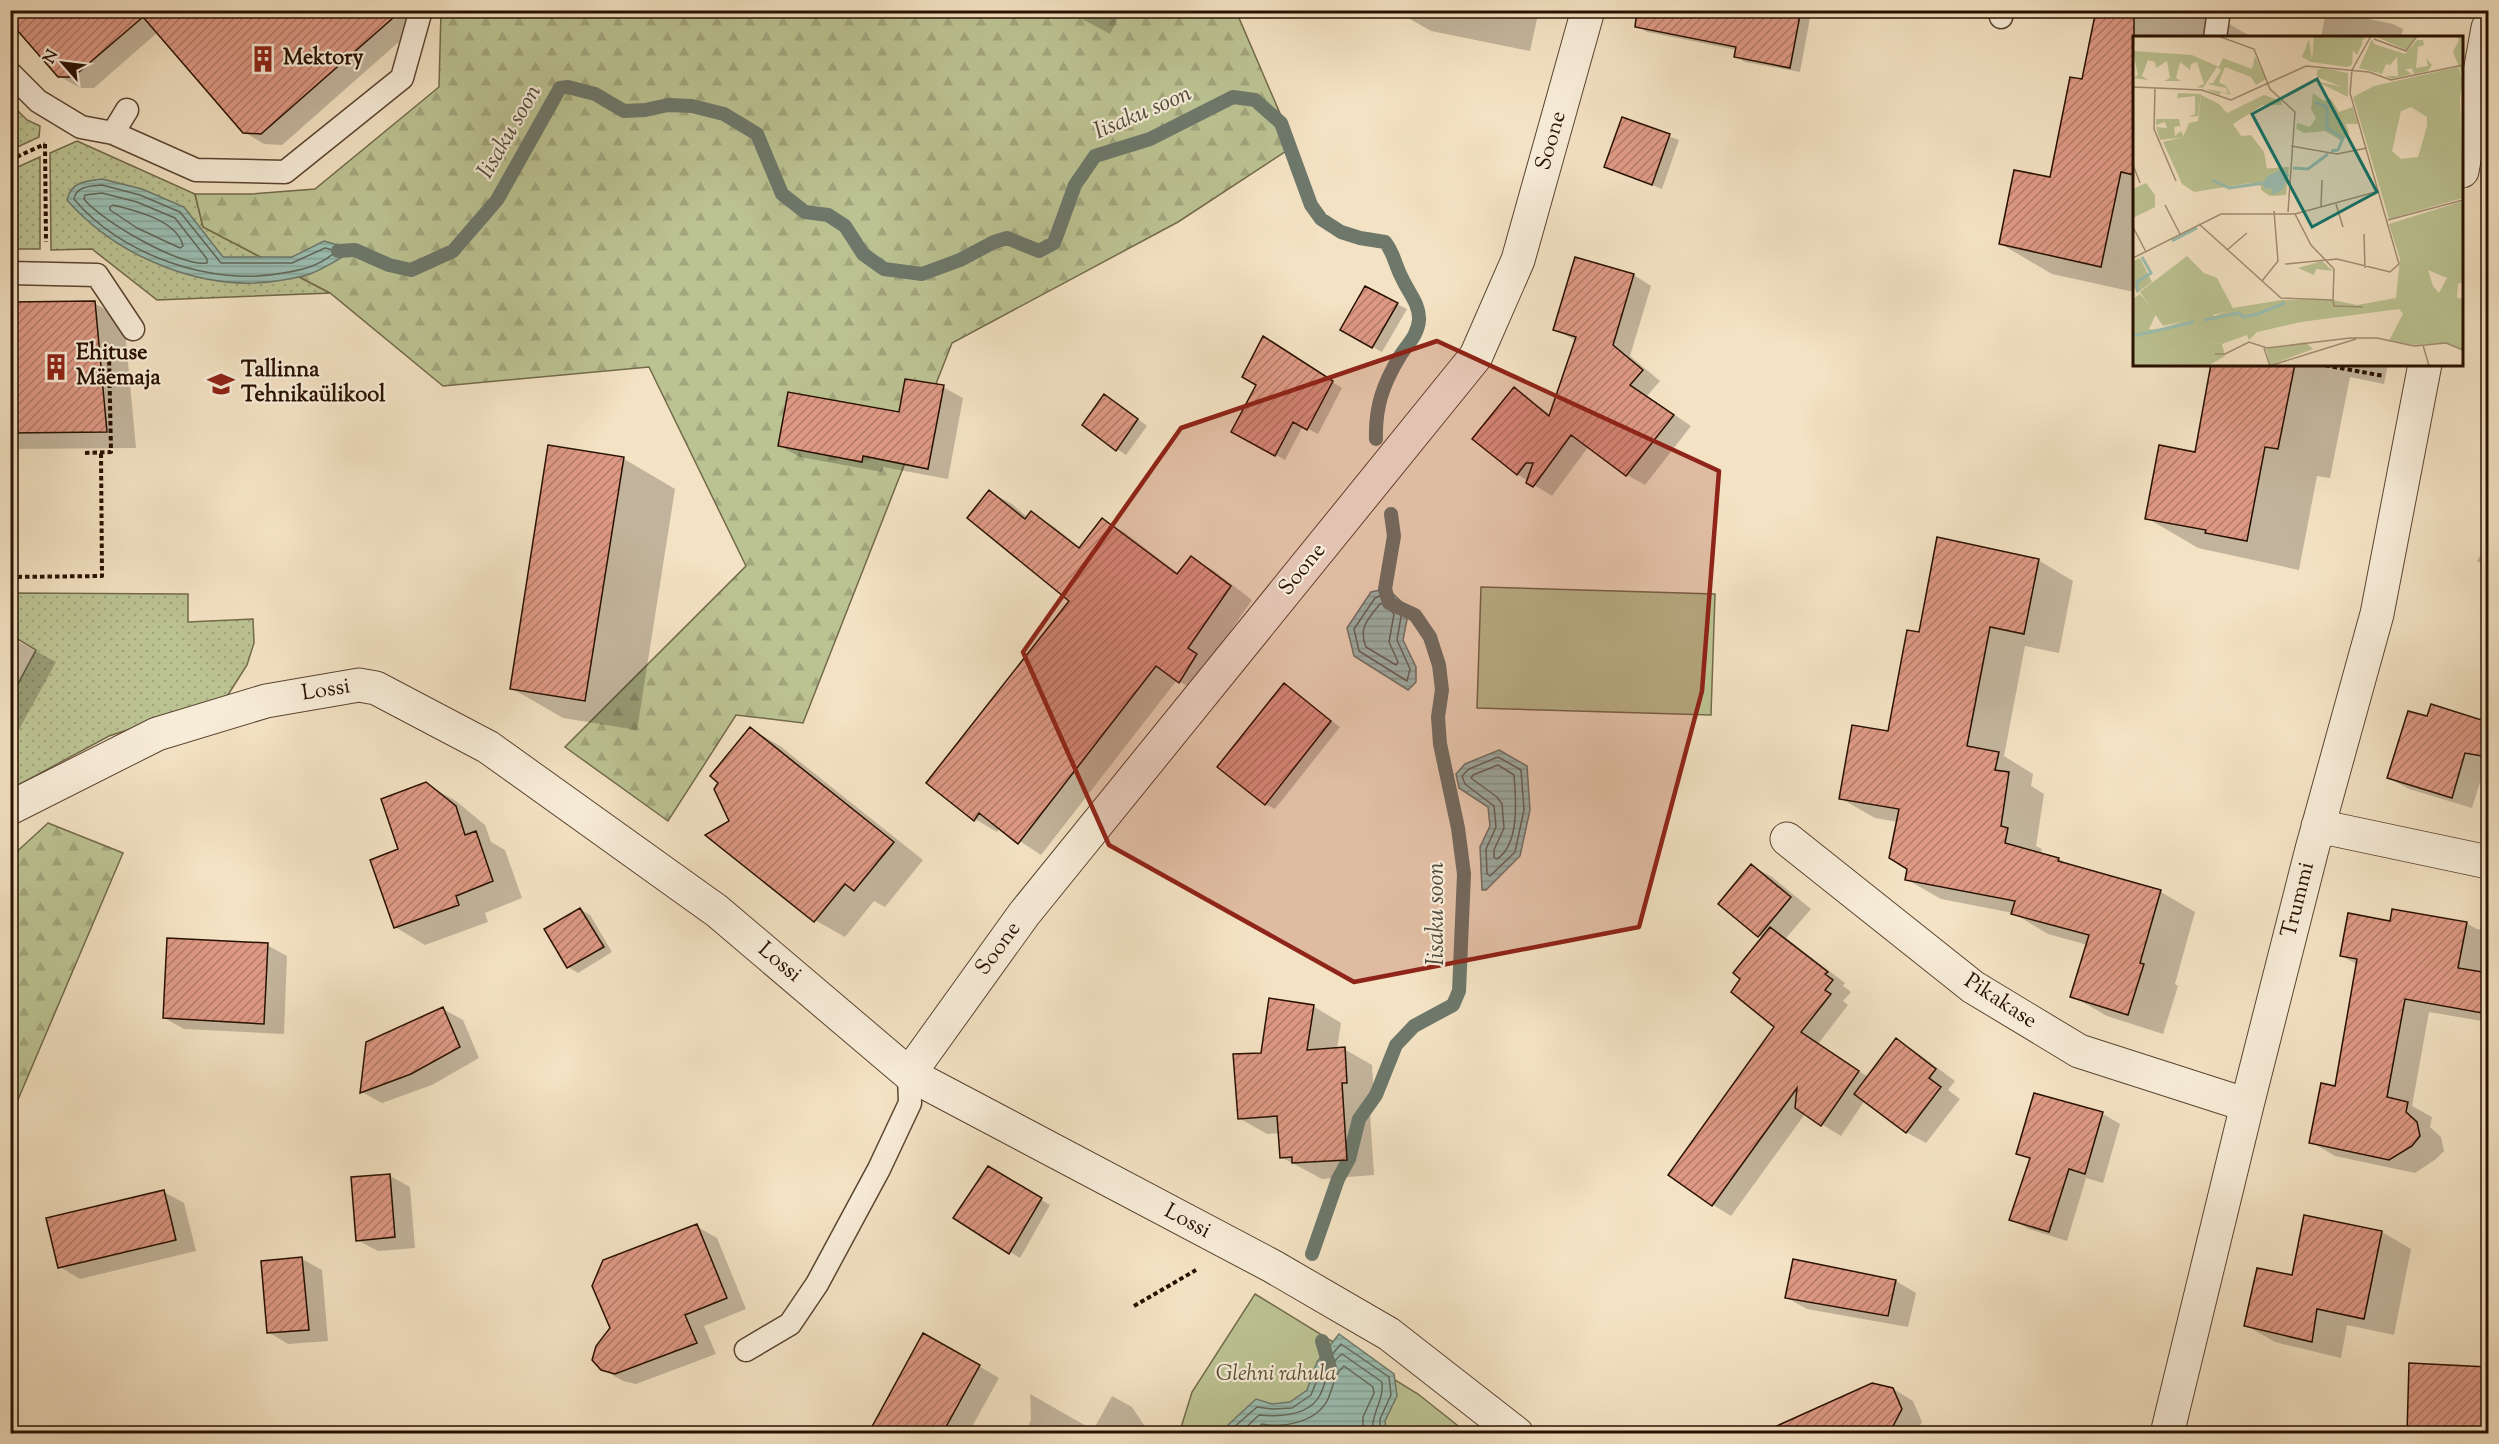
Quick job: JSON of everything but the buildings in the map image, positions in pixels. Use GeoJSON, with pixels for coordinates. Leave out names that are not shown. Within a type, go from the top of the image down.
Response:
{"type":"FeatureCollection","features":[{"type":"Feature","properties":{"kind":"street","name":"Soone"},"geometry":{"type":"LineString","coordinates":[[909,1074],[1024,914],[1476,356],[1518,260],[1588,10]]}},
{"type":"Feature","properties":{"kind":"street"},"geometry":{"type":"LineString","coordinates":[[2463,166],[2488,28]]}},
{"type":"Feature","properties":{"kind":"street","name":"Trummi"},"geometry":{"type":"LineString","coordinates":[[2167,1434],[2318,826],[2377,614],[2425,366]]}},
{"type":"Feature","properties":{"kind":"street","name":"Lossi"},"geometry":{"type":"LineString","coordinates":[[10,808],[157,734],[266,701],[358,685],[376,688],[488,747],[717,911],[909,1074],[1236,1247],[1389,1334],[1517,1434]]}},
{"type":"Feature","properties":{"kind":"street"},"geometry":{"type":"LineString","coordinates":[[2318,826],[2488,862]]}},
{"type":"Feature","properties":{"kind":"street","name":"Pikakase"},"geometry":{"type":"LineString","coordinates":[[1787,839],[1973,987],[2079,1052],[2247,1105]]}},
{"type":"Feature","properties":{"kind":"lane"},"geometry":{"type":"LineString","coordinates":[[10,73],[39,101],[81,127],[113,134],[196,170],[285,172],[402,78],[421,10]]}},
{"type":"Feature","properties":{"kind":"lane"},"geometry":{"type":"LineString","coordinates":[[2215,36],[2219,10]]}},
{"type":"Feature","properties":{"kind":"lane"},"geometry":{"type":"LineString","coordinates":[[113,134],[127,110]]}},
{"type":"Feature","properties":{"kind":"lane"},"geometry":{"type":"LineString","coordinates":[[10,273],[97,275],[133,330]]}},
{"type":"Feature","properties":{"kind":"lane"},"geometry":{"type":"LineString","coordinates":[[746,1350],[790,1324],[817,1284],[879,1169],[910,1103],[909,1074]]}},
{"type":"Feature","properties":{"kind":"path"},"geometry":{"type":"LineString","coordinates":[[45,143],[46,274]]}},
{"type":"Feature","properties":{"kind":"path"},"geometry":{"type":"LineString","coordinates":[[85,453],[111,452],[108,292]]}},
{"type":"Feature","properties":{"kind":"path"},"geometry":{"type":"LineString","coordinates":[[2330,366],[2388,376]]}},
{"type":"Feature","properties":{"kind":"path"},"geometry":{"type":"LineString","coordinates":[[10,578],[102,576],[101,452]]}},
{"type":"Feature","properties":{"kind":"path"},"geometry":{"type":"LineString","coordinates":[[1134,1306],[1236,1247]]}},
{"type":"Feature","properties":{"kind":"highlighted area"},"geometry":{"type":"Polygon","coordinates":[[[1437,341],[1719,471],[1702,691],[1639,927],[1354,982],[1109,845],[1023,652],[1181,428],[1437,341]]]}},
{"type":"Feature","properties":{"kind":"green space"},"geometry":{"type":"Polygon","coordinates":[[[441,10],[1236,11],[1294,146],[1178,222],[952,343],[803,723],[736,715],[668,821],[565,747],[746,566],[649,367],[443,386],[330,293],[203,227],[195,194],[252,194],[315,189],[439,87],[441,10]]]}},
{"type":"Feature","properties":{"kind":"green space"},"geometry":{"type":"Polygon","coordinates":[[[10,103],[27,120],[40,126],[39,137],[11,150],[10,103]]]}},
{"type":"Feature","properties":{"kind":"green space"},"geometry":{"type":"Polygon","coordinates":[[[77,141],[195,194],[203,227],[330,293],[157,300],[92,249],[51,250],[50,153],[77,141]]]}},
{"type":"Feature","properties":{"kind":"green space"},"geometry":{"type":"Polygon","coordinates":[[[40,157],[40,249],[11,249],[11,170],[40,157]]]}},
{"type":"Feature","properties":{"kind":"green space"},"geometry":{"type":"Polygon","coordinates":[[[1481,587],[1715,594],[1711,715],[1477,708],[1481,587]]]}},
{"type":"Feature","properties":{"kind":"green space"},"geometry":{"type":"Polygon","coordinates":[[[11,593],[188,594],[188,622],[253,619],[254,643],[247,665],[226,698],[109,736],[11,789],[11,697],[36,650],[11,635],[11,593]]]}},
{"type":"Feature","properties":{"kind":"green space"},"geometry":{"type":"Polygon","coordinates":[[[48,823],[123,853],[11,1116],[11,857],[48,823]]]}},
{"type":"Feature","properties":{"kind":"green space","name":"Glehni rahula"},"geometry":{"type":"Polygon","coordinates":[[[1255,1294],[1418,1394],[1467,1433],[1179,1434],[1192,1392],[1255,1294]]]}},
{"type":"Feature","properties":{"kind":"water"},"geometry":{"type":"Polygon","coordinates":[[[102,179],[142,189],[184,207],[223,257],[292,257],[324,241],[355,250],[316,272],[283,280],[254,283],[224,282],[194,276],[165,267],[111,239],[67,200],[75,186],[102,179]]]}},
{"type":"Feature","properties":{"kind":"water"},"geometry":{"type":"Polygon","coordinates":[[[1390,591],[1409,609],[1403,640],[1416,667],[1416,682],[1408,690],[1354,656],[1347,628],[1371,592],[1390,591]]]}},
{"type":"Feature","properties":{"kind":"water"},"geometry":{"type":"Polygon","coordinates":[[[1499,750],[1527,766],[1530,810],[1520,856],[1486,890],[1482,890],[1480,847],[1490,826],[1488,807],[1459,788],[1456,774],[1465,764],[1499,750]]]}},
{"type":"Feature","properties":{"kind":"water"},"geometry":{"type":"Polygon","coordinates":[[[1339,1334],[1394,1374],[1397,1396],[1385,1421],[1386,1433],[1224,1433],[1228,1425],[1256,1399],[1272,1404],[1290,1402],[1307,1390],[1317,1362],[1339,1334]]]}},
{"type":"Feature","properties":{"kind":"waterway","name":"Iisaku soon"},"geometry":{"type":"LineString","coordinates":[[338,251],[355,250],[389,265],[411,270],[453,251],[497,200],[560,88],[568,87],[595,94],[624,111],[645,110],[668,105],[692,106],[724,114],[757,134],[782,194],[805,212],[828,215],[845,226],[863,254],[884,269],[922,274],[960,260],[994,242],[1007,238],[1039,251],[1054,243],[1075,185],[1095,156],[1150,139],[1233,97],[1255,100],[1281,123],[1311,205],[1321,219],[1341,232],[1385,242],[1418,309],[1417,330],[1394,366],[1381,396],[1376,439]]}},
{"type":"Feature","properties":{"kind":"waterway","name":"Iisaku soon"},"geometry":{"type":"LineString","coordinates":[[1312,1254],[1338,1179],[1349,1159],[1359,1119],[1376,1095],[1396,1045],[1414,1026],[1453,1005],[1459,991],[1464,874],[1458,828],[1440,744],[1438,717],[1442,690],[1439,665],[1430,637],[1415,615],[1389,603],[1385,589],[1394,536],[1391,514]]}},
{"type":"Feature","properties":{"kind":"waterway"},"geometry":{"type":"LineString","coordinates":[[1322,1341],[1330,1368]]}},
{"type":"Feature","properties":{"kind":"place","name":"Mektory"},"geometry":{"type":"Point","coordinates":[263,59]}},
{"type":"Feature","properties":{"kind":"place","name":"Ehituse Mäemaja"},"geometry":{"type":"Point","coordinates":[56,367]}},
{"type":"Feature","properties":{"kind":"place","name":"Tallinna Tehnikaülikool"},"geometry":{"type":"Point","coordinates":[221,384]}}]}
